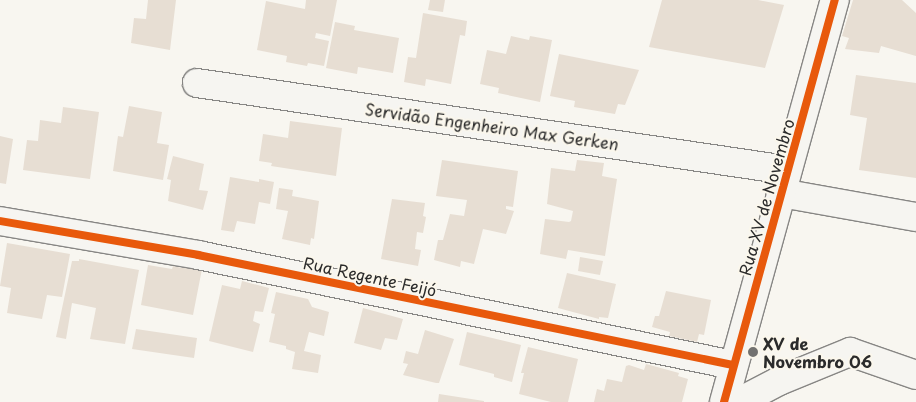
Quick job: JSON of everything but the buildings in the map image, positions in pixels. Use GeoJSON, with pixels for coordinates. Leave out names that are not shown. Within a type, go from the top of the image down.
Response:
{"type":"FeatureCollection","features":[{"type":"Feature","properties":{"kind":"street","name":"Rua XV de Novembro"},"geometry":{"type":"LineString","coordinates":[[724,402],[835,0]]}},
{"type":"Feature","properties":{"kind":"street","name":"Servidão Engenheiro Max Gerken"},"geometry":{"type":"LineString","coordinates":[[197,83],[784,182],[916,217]]}},
{"type":"Feature","properties":{"kind":"street","name":"Rua Regente Feijó"},"geometry":{"type":"LineString","coordinates":[[0,221],[198,255],[733,365]]}},
{"type":"Feature","properties":{"kind":"street"},"geometry":{"type":"LineString","coordinates":[[739,402],[778,381],[850,352],[916,375]]}},
{"type":"Feature","properties":{"kind":"cycle path"},"geometry":{"type":"LineString","coordinates":[[724,402],[835,0]]}},
{"type":"Feature","properties":{"kind":"cycle path"},"geometry":{"type":"LineString","coordinates":[[0,221],[198,255],[733,365]]}},
{"type":"Feature","properties":{"kind":"place","name":"XV de Novembro 06"},"geometry":{"type":"Point","coordinates":[753,352]}}]}
